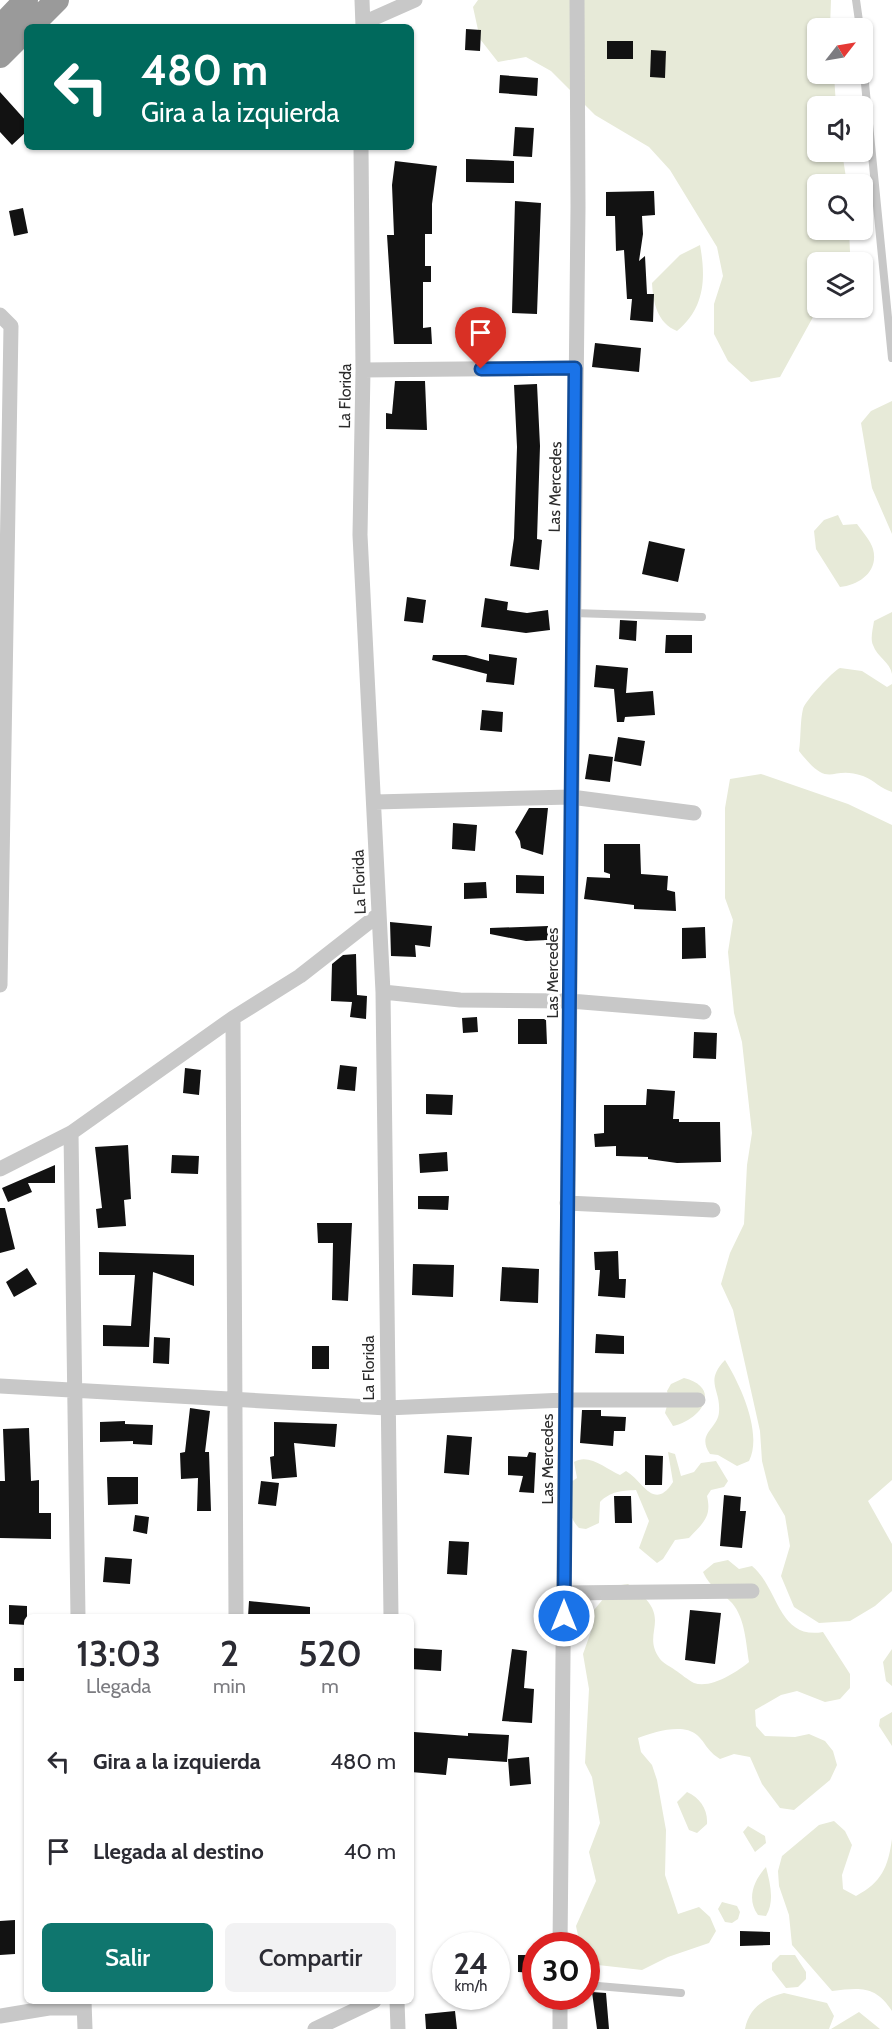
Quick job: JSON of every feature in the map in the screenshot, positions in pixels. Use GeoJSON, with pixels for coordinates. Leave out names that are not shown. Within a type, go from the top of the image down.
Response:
{"type":"FeatureCollection","features":[{"type":"Feature","properties":{"kind":"highway"},"geometry":{"type":"LineString","coordinates":[[0,56],[26,0]]}},
{"type":"Feature","properties":{"kind":"highway"},"geometry":{"type":"LineString","coordinates":[[13,24],[57,0]]}},
{"type":"Feature","properties":{"kind":"street"},"geometry":{"type":"LineString","coordinates":[[362,0],[363,24]]}},
{"type":"Feature","properties":{"kind":"street"},"geometry":{"type":"LineString","coordinates":[[365,24],[415,0]]}},
{"type":"Feature","properties":{"kind":"street","name":"Las Mercedes"},"geometry":{"type":"LineString","coordinates":[[561,1932],[578,207],[577,0]]}},
{"type":"Feature","properties":{"kind":"street","name":"La Florida"},"geometry":{"type":"LineString","coordinates":[[361,150],[363,370],[360,535],[383,992],[391,1614]]}},
{"type":"Feature","properties":{"kind":"street"},"geometry":{"type":"LineString","coordinates":[[0,315],[11,326],[4,592],[0,985]]}},
{"type":"Feature","properties":{"kind":"street"},"geometry":{"type":"LineString","coordinates":[[363,370],[575,368]]}},
{"type":"Feature","properties":{"kind":"street"},"geometry":{"type":"LineString","coordinates":[[375,802],[571,797],[694,813]]}},
{"type":"Feature","properties":{"kind":"street"},"geometry":{"type":"LineString","coordinates":[[0,1169],[71,1133],[233,1018],[300,976],[378,915]]}},
{"type":"Feature","properties":{"kind":"street"},"geometry":{"type":"LineString","coordinates":[[383,992],[460,1000],[570,1001],[704,1012]]}},
{"type":"Feature","properties":{"kind":"street"},"geometry":{"type":"LineString","coordinates":[[233,1018],[236,1614]]}},
{"type":"Feature","properties":{"kind":"street"},"geometry":{"type":"LineString","coordinates":[[71,1133],[78,1614]]}},
{"type":"Feature","properties":{"kind":"street"},"geometry":{"type":"LineString","coordinates":[[567,1203],[713,1210]]}},
{"type":"Feature","properties":{"kind":"street"},"geometry":{"type":"LineString","coordinates":[[0,1386],[236,1402],[387,1408],[565,1400],[699,1400]]}},
{"type":"Feature","properties":{"kind":"street"},"geometry":{"type":"LineString","coordinates":[[564,1593],[752,1591]]}},
{"type":"Feature","properties":{"kind":"street"},"geometry":{"type":"LineString","coordinates":[[0,2016],[84,2004],[85,2029]]}},
{"type":"Feature","properties":{"kind":"street"},"geometry":{"type":"LineString","coordinates":[[315,2029],[368,2004]]}},
{"type":"Feature","properties":{"kind":"street"},"geometry":{"type":"LineString","coordinates":[[398,2004],[398,2029]]}},
{"type":"Feature","properties":{"kind":"street"},"geometry":{"type":"LineString","coordinates":[[560,2010],[560,2029]]}},
{"type":"Feature","properties":{"kind":"lane"},"geometry":{"type":"LineString","coordinates":[[856,0],[859,18]]}},
{"type":"Feature","properties":{"kind":"lane"},"geometry":{"type":"LineString","coordinates":[[865,84],[892,358]]}},
{"type":"Feature","properties":{"kind":"lane"},"geometry":{"type":"LineString","coordinates":[[573,612],[702,617]]}},
{"type":"Feature","properties":{"kind":"lane"},"geometry":{"type":"LineString","coordinates":[[600,1986],[681,1993]]}},
{"type":"Feature","properties":{"kind":"green space"},"geometry":{"type":"Polygon","coordinates":[[[478,0],[831,0],[830,18],[807,18],[807,84],[835,84],[835,96],[807,96],[807,162],[844,162],[845,174],[807,174],[807,240],[849,240],[850,252],[807,252],[807,318],[812,318],[780,377],[751,382],[728,361],[714,334],[714,304],[723,276],[717,247],[670,170],[649,147],[595,115],[551,71],[526,57],[498,62],[480,39],[473,7],[478,0]]]}},
{"type":"Feature","properties":{"kind":"green space"},"geometry":{"type":"Polygon","coordinates":[[[700,245],[703,269],[701,292],[693,312],[677,331],[665,323],[657,311],[652,283],[680,255],[700,245]]]}},
{"type":"Feature","properties":{"kind":"green space"},"geometry":{"type":"Polygon","coordinates":[[[892,401],[892,534],[872,488],[861,423],[871,411],[892,401]]]}},
{"type":"Feature","properties":{"kind":"green space"},"geometry":{"type":"Polygon","coordinates":[[[838,515],[843,525],[857,524],[870,543],[874,557],[866,576],[847,586],[840,587],[816,549],[814,531],[824,520],[838,515]]]}},
{"type":"Feature","properties":{"kind":"green space"},"geometry":{"type":"Polygon","coordinates":[[[892,612],[892,674],[889,666],[875,649],[872,637],[874,621],[892,612]]]}},
{"type":"Feature","properties":{"kind":"green space"},"geometry":{"type":"Polygon","coordinates":[[[840,668],[862,671],[887,687],[892,684],[892,792],[863,776],[852,773],[824,774],[818,771],[799,751],[803,709],[820,687],[840,668]]]}},
{"type":"Feature","properties":{"kind":"green space"},"geometry":{"type":"Polygon","coordinates":[[[761,774],[848,804],[892,825],[892,1480],[868,1501],[892,1544],[892,1591],[875,1606],[850,1621],[819,1623],[794,1607],[781,1576],[790,1546],[785,1516],[769,1489],[762,1461],[760,1431],[733,1310],[721,1284],[730,1253],[744,1224],[747,1165],[752,1133],[742,1042],[734,1013],[728,952],[733,920],[725,898],[725,808],[730,779],[761,774]]]}},
{"type":"Feature","properties":{"kind":"green space"},"geometry":{"type":"Polygon","coordinates":[[[725,1360],[743,1395],[752,1423],[753,1450],[749,1461],[737,1466],[718,1455],[710,1454],[705,1441],[718,1418],[719,1404],[714,1380],[715,1374],[725,1360]]]}},
{"type":"Feature","properties":{"kind":"green space"},"geometry":{"type":"Polygon","coordinates":[[[684,1378],[703,1389],[704,1404],[692,1417],[673,1426],[665,1413],[669,1398],[667,1391],[671,1384],[684,1378]]]}},
{"type":"Feature","properties":{"kind":"green space"},"geometry":{"type":"Polygon","coordinates":[[[668,1452],[675,1454],[681,1476],[694,1472],[701,1463],[716,1461],[728,1481],[724,1487],[711,1490],[707,1496],[707,1515],[689,1538],[675,1540],[663,1559],[657,1563],[639,1548],[649,1521],[636,1490],[621,1491],[604,1498],[600,1502],[599,1523],[586,1529],[579,1528],[570,1512],[571,1482],[577,1478],[574,1462],[586,1459],[620,1475],[626,1471],[649,1492],[660,1494],[666,1491],[673,1482],[668,1452]]]}},
{"type":"Feature","properties":{"kind":"green space"},"geometry":{"type":"Polygon","coordinates":[[[728,1560],[739,1569],[752,1566],[761,1575],[788,1620],[797,1628],[808,1632],[823,1632],[850,1674],[850,1688],[840,1699],[825,1702],[797,1691],[781,1695],[755,1710],[756,1726],[765,1736],[795,1737],[809,1734],[825,1741],[833,1751],[837,1765],[830,1780],[794,1810],[780,1808],[762,1784],[750,1757],[734,1754],[720,1759],[691,1731],[676,1729],[660,1731],[638,1738],[641,1752],[652,1765],[657,1780],[666,1830],[665,1875],[678,1914],[699,1907],[710,1917],[716,1931],[709,1943],[668,1957],[642,1970],[600,1965],[600,1932],[577,1932],[576,1926],[596,1881],[589,1852],[600,1823],[592,1777],[585,1763],[589,1689],[583,1654],[593,1626],[594,1610],[614,1586],[628,1584],[643,1596],[655,1615],[653,1640],[661,1660],[694,1683],[716,1682],[749,1662],[740,1616],[732,1603],[709,1582],[703,1572],[714,1563],[728,1560]]]}},
{"type":"Feature","properties":{"kind":"green space"},"geometry":{"type":"Polygon","coordinates":[[[892,1649],[892,1686],[886,1681],[883,1662],[892,1649]]]}},
{"type":"Feature","properties":{"kind":"green space"},"geometry":{"type":"Polygon","coordinates":[[[892,1712],[892,1746],[879,1726],[880,1719],[892,1712]]]}},
{"type":"Feature","properties":{"kind":"green space"},"geometry":{"type":"Polygon","coordinates":[[[687,1792],[696,1797],[705,1809],[707,1824],[697,1833],[689,1830],[677,1802],[687,1792]]]}},
{"type":"Feature","properties":{"kind":"green space"},"geometry":{"type":"Polygon","coordinates":[[[834,1821],[845,1831],[852,1845],[842,1875],[843,1889],[856,1896],[872,1885],[882,1873],[886,1866],[892,1839],[892,2011],[873,1992],[859,1989],[832,1991],[792,1945],[789,1915],[779,1886],[778,1871],[782,1856],[819,1825],[834,1821]]]}},
{"type":"Feature","properties":{"kind":"green space"},"geometry":{"type":"Polygon","coordinates":[[[748,1826],[765,1836],[766,1843],[755,1852],[743,1832],[748,1826]]]}},
{"type":"Feature","properties":{"kind":"green space"},"geometry":{"type":"Polygon","coordinates":[[[766,1867],[771,1898],[766,1916],[758,1915],[752,1903],[752,1896],[755,1884],[766,1867]]]}},
{"type":"Feature","properties":{"kind":"green space"},"geometry":{"type":"Polygon","coordinates":[[[722,1902],[737,1906],[740,1912],[738,1919],[732,1923],[725,1922],[718,1909],[722,1902]]]}},
{"type":"Feature","properties":{"kind":"green space"},"geometry":{"type":"Polygon","coordinates":[[[780,1955],[795,1955],[806,1972],[806,1979],[798,1987],[786,1988],[772,1970],[772,1963],[780,1955]]]}},
{"type":"Feature","properties":{"kind":"green space"},"geometry":{"type":"Polygon","coordinates":[[[784,1993],[827,2003],[834,2016],[829,2029],[745,2029],[750,2015],[758,2005],[784,1993]]]}},
{"type":"Feature","properties":{"kind":"green space"},"geometry":{"type":"Polygon","coordinates":[[[859,2012],[880,2029],[831,2029],[859,2012]]]}},
{"type":"Feature","properties":{"kind":"building"},"geometry":{"type":"Polygon","coordinates":[[[466,29],[481,30],[480,51],[465,50],[466,29]]]}},
{"type":"Feature","properties":{"kind":"building"},"geometry":{"type":"Polygon","coordinates":[[[607,41],[633,41],[633,59],[607,59],[607,41]]]}},
{"type":"Feature","properties":{"kind":"building"},"geometry":{"type":"Polygon","coordinates":[[[651,50],[666,51],[665,78],[650,77],[651,50]]]}},
{"type":"Feature","properties":{"kind":"building"},"geometry":{"type":"Polygon","coordinates":[[[500,75],[538,78],[537,96],[499,93],[500,75]]]}},
{"type":"Feature","properties":{"kind":"building"},"geometry":{"type":"Polygon","coordinates":[[[0,92],[24,119],[24,134],[12,145],[0,132],[0,92]]]}},
{"type":"Feature","properties":{"kind":"building"},"geometry":{"type":"Polygon","coordinates":[[[515,127],[534,128],[532,157],[513,156],[515,127]]]}},
{"type":"Feature","properties":{"kind":"building"},"geometry":{"type":"Polygon","coordinates":[[[466,159],[514,161],[514,183],[466,182],[466,159]]]}},
{"type":"Feature","properties":{"kind":"building"},"geometry":{"type":"Polygon","coordinates":[[[395,161],[437,166],[432,204],[432,234],[425,234],[425,266],[431,266],[431,282],[423,282],[423,328],[431,327],[432,344],[394,344],[387,235],[394,235],[392,185],[395,161]]]}},
{"type":"Feature","properties":{"kind":"building"},"geometry":{"type":"Polygon","coordinates":[[[654,191],[655,215],[642,216],[643,234],[639,261],[645,256],[647,294],[654,294],[653,322],[630,320],[632,299],[627,299],[624,250],[616,251],[615,216],[606,216],[606,192],[654,191]]]}},
{"type":"Feature","properties":{"kind":"building"},"geometry":{"type":"Polygon","coordinates":[[[515,201],[541,203],[537,314],[512,313],[515,201]]]}},
{"type":"Feature","properties":{"kind":"building"},"geometry":{"type":"Polygon","coordinates":[[[23,208],[28,233],[14,236],[9,211],[23,208]]]}},
{"type":"Feature","properties":{"kind":"building"},"geometry":{"type":"Polygon","coordinates":[[[595,343],[641,348],[639,372],[592,367],[595,343]]]}},
{"type":"Feature","properties":{"kind":"building"},"geometry":{"type":"Polygon","coordinates":[[[395,381],[425,381],[427,430],[386,429],[386,413],[392,414],[395,381]]]}},
{"type":"Feature","properties":{"kind":"building"},"geometry":{"type":"Polygon","coordinates":[[[537,384],[540,446],[537,539],[542,540],[539,570],[510,566],[514,538],[517,447],[514,385],[537,384]]]}},
{"type":"Feature","properties":{"kind":"building"},"geometry":{"type":"Polygon","coordinates":[[[649,541],[685,549],[678,582],[642,574],[649,541]]]}},
{"type":"Feature","properties":{"kind":"building"},"geometry":{"type":"Polygon","coordinates":[[[407,597],[426,600],[423,623],[404,621],[407,597]]]}},
{"type":"Feature","properties":{"kind":"building"},"geometry":{"type":"Polygon","coordinates":[[[485,598],[508,602],[507,610],[527,613],[548,610],[550,630],[526,633],[481,627],[485,598]]]}},
{"type":"Feature","properties":{"kind":"building"},"geometry":{"type":"Polygon","coordinates":[[[620,620],[637,621],[636,641],[619,639],[620,620]]]}},
{"type":"Feature","properties":{"kind":"building"},"geometry":{"type":"Polygon","coordinates":[[[666,635],[692,635],[692,653],[665,653],[666,635]]]}},
{"type":"Feature","properties":{"kind":"building"},"geometry":{"type":"Polygon","coordinates":[[[489,654],[517,658],[514,685],[486,682],[487,674],[432,660],[433,655],[466,655],[489,661],[489,654]]]}},
{"type":"Feature","properties":{"kind":"building"},"geometry":{"type":"Polygon","coordinates":[[[596,665],[628,668],[626,693],[653,691],[655,715],[625,717],[624,722],[617,722],[614,689],[594,687],[596,665]]]}},
{"type":"Feature","properties":{"kind":"building"},"geometry":{"type":"Polygon","coordinates":[[[482,710],[503,712],[502,732],[480,730],[482,710]]]}},
{"type":"Feature","properties":{"kind":"building"},"geometry":{"type":"Polygon","coordinates":[[[618,737],[645,741],[641,766],[614,761],[618,737]]]}},
{"type":"Feature","properties":{"kind":"building"},"geometry":{"type":"Polygon","coordinates":[[[589,754],[613,757],[610,782],[585,779],[589,754]]]}},
{"type":"Feature","properties":{"kind":"building"},"geometry":{"type":"Polygon","coordinates":[[[529,808],[548,808],[543,855],[521,848],[515,832],[529,808]]]}},
{"type":"Feature","properties":{"kind":"building"},"geometry":{"type":"Polygon","coordinates":[[[453,823],[477,825],[475,851],[452,849],[453,823]]]}},
{"type":"Feature","properties":{"kind":"building"},"geometry":{"type":"Polygon","coordinates":[[[604,844],[640,844],[641,874],[668,876],[667,890],[675,892],[676,911],[634,909],[634,905],[584,899],[587,877],[610,878],[610,874],[604,872],[604,844]]]}},
{"type":"Feature","properties":{"kind":"building"},"geometry":{"type":"Polygon","coordinates":[[[516,875],[544,876],[544,894],[516,893],[516,875]]]}},
{"type":"Feature","properties":{"kind":"building"},"geometry":{"type":"Polygon","coordinates":[[[486,882],[487,898],[464,899],[464,883],[486,882]]]}},
{"type":"Feature","properties":{"kind":"building"},"geometry":{"type":"Polygon","coordinates":[[[390,922],[432,926],[430,947],[415,945],[416,957],[391,956],[390,922]]]}},
{"type":"Feature","properties":{"kind":"building"},"geometry":{"type":"Polygon","coordinates":[[[548,926],[548,940],[526,941],[490,934],[490,928],[548,926]]]}},
{"type":"Feature","properties":{"kind":"building"},"geometry":{"type":"Polygon","coordinates":[[[705,927],[706,958],[682,959],[682,928],[705,927]]]}},
{"type":"Feature","properties":{"kind":"building"},"geometry":{"type":"Polygon","coordinates":[[[356,954],[357,995],[367,996],[366,1019],[350,1017],[352,1002],[331,1001],[332,964],[343,955],[356,954]]]}},
{"type":"Feature","properties":{"kind":"building"},"geometry":{"type":"Polygon","coordinates":[[[477,1017],[478,1032],[463,1033],[462,1018],[477,1017]]]}},
{"type":"Feature","properties":{"kind":"building"},"geometry":{"type":"Polygon","coordinates":[[[518,1019],[546,1019],[547,1044],[518,1044],[518,1019]]]}},
{"type":"Feature","properties":{"kind":"building"},"geometry":{"type":"Polygon","coordinates":[[[694,1032],[717,1033],[716,1059],[693,1058],[694,1032]]]}},
{"type":"Feature","properties":{"kind":"building"},"geometry":{"type":"Polygon","coordinates":[[[340,1065],[357,1067],[355,1091],[337,1089],[340,1065]]]}},
{"type":"Feature","properties":{"kind":"building"},"geometry":{"type":"Polygon","coordinates":[[[185,1068],[201,1070],[199,1095],[183,1093],[185,1068]]]}},
{"type":"Feature","properties":{"kind":"building"},"geometry":{"type":"Polygon","coordinates":[[[647,1089],[675,1091],[673,1119],[679,1119],[679,1122],[720,1122],[721,1162],[677,1163],[648,1159],[648,1157],[616,1156],[616,1146],[595,1147],[594,1134],[604,1133],[604,1105],[646,1105],[647,1089]]]}},
{"type":"Feature","properties":{"kind":"building"},"geometry":{"type":"Polygon","coordinates":[[[426,1094],[453,1095],[452,1115],[426,1114],[426,1094]]]}},
{"type":"Feature","properties":{"kind":"building"},"geometry":{"type":"Polygon","coordinates":[[[128,1145],[131,1199],[124,1200],[126,1226],[98,1228],[96,1209],[102,1208],[95,1147],[128,1145]]]}},
{"type":"Feature","properties":{"kind":"building"},"geometry":{"type":"Polygon","coordinates":[[[447,1152],[448,1171],[420,1173],[419,1154],[447,1152]]]}},
{"type":"Feature","properties":{"kind":"building"},"geometry":{"type":"Polygon","coordinates":[[[172,1155],[199,1156],[198,1174],[171,1173],[172,1155]]]}},
{"type":"Feature","properties":{"kind":"building"},"geometry":{"type":"Polygon","coordinates":[[[55,1165],[55,1183],[28,1183],[32,1192],[8,1202],[2,1188],[55,1165]]]}},
{"type":"Feature","properties":{"kind":"building"},"geometry":{"type":"Polygon","coordinates":[[[418,1196],[449,1196],[448,1210],[418,1209],[418,1196]]]}},
{"type":"Feature","properties":{"kind":"building"},"geometry":{"type":"Polygon","coordinates":[[[0,1208],[5,1208],[15,1249],[0,1253],[0,1208]]]}},
{"type":"Feature","properties":{"kind":"building"},"geometry":{"type":"Polygon","coordinates":[[[317,1223],[352,1223],[348,1301],[332,1300],[333,1243],[318,1243],[317,1223]]]}},
{"type":"Feature","properties":{"kind":"building"},"geometry":{"type":"Polygon","coordinates":[[[618,1251],[619,1279],[626,1279],[625,1298],[598,1296],[600,1270],[595,1270],[594,1252],[618,1251]]]}},
{"type":"Feature","properties":{"kind":"building"},"geometry":{"type":"Polygon","coordinates":[[[99,1252],[194,1255],[194,1286],[153,1272],[149,1347],[103,1346],[103,1325],[131,1326],[135,1275],[99,1275],[99,1252]]]}},
{"type":"Feature","properties":{"kind":"building"},"geometry":{"type":"Polygon","coordinates":[[[413,1264],[454,1265],[453,1297],[412,1295],[413,1264]]]}},
{"type":"Feature","properties":{"kind":"building"},"geometry":{"type":"Polygon","coordinates":[[[502,1267],[539,1269],[538,1303],[500,1301],[502,1267]]]}},
{"type":"Feature","properties":{"kind":"building"},"geometry":{"type":"Polygon","coordinates":[[[27,1268],[37,1284],[14,1297],[6,1282],[27,1268]]]}},
{"type":"Feature","properties":{"kind":"building"},"geometry":{"type":"Polygon","coordinates":[[[596,1334],[624,1336],[624,1354],[595,1353],[596,1334]]]}},
{"type":"Feature","properties":{"kind":"building"},"geometry":{"type":"Polygon","coordinates":[[[154,1337],[170,1338],[169,1364],[153,1363],[154,1337]]]}},
{"type":"Feature","properties":{"kind":"building"},"geometry":{"type":"Polygon","coordinates":[[[312,1346],[329,1346],[329,1369],[312,1369],[312,1346]]]}},
{"type":"Feature","properties":{"kind":"building"},"geometry":{"type":"Polygon","coordinates":[[[190,1408],[210,1411],[205,1452],[209,1452],[211,1511],[197,1511],[198,1478],[181,1479],[180,1453],[185,1452],[190,1408]]]}},
{"type":"Feature","properties":{"kind":"building"},"geometry":{"type":"Polygon","coordinates":[[[582,1410],[601,1410],[601,1416],[626,1417],[625,1431],[614,1431],[613,1446],[580,1443],[582,1410]]]}},
{"type":"Feature","properties":{"kind":"building"},"geometry":{"type":"Polygon","coordinates":[[[125,1421],[125,1424],[153,1425],[152,1445],[133,1444],[133,1441],[100,1442],[100,1422],[125,1421]]]}},
{"type":"Feature","properties":{"kind":"building"},"geometry":{"type":"Polygon","coordinates":[[[274,1422],[337,1424],[335,1447],[294,1443],[297,1477],[272,1479],[270,1457],[274,1456],[274,1422]]]}},
{"type":"Feature","properties":{"kind":"building"},"geometry":{"type":"Polygon","coordinates":[[[29,1428],[31,1481],[39,1480],[39,1513],[51,1513],[51,1539],[0,1538],[0,1481],[5,1481],[3,1429],[29,1428]]]}},
{"type":"Feature","properties":{"kind":"building"},"geometry":{"type":"Polygon","coordinates":[[[447,1435],[472,1437],[469,1475],[444,1473],[447,1435]]]}},
{"type":"Feature","properties":{"kind":"building"},"geometry":{"type":"Polygon","coordinates":[[[529,1452],[536,1453],[534,1493],[519,1492],[523,1476],[508,1475],[508,1456],[527,1457],[529,1452]]]}},
{"type":"Feature","properties":{"kind":"building"},"geometry":{"type":"Polygon","coordinates":[[[645,1455],[663,1456],[662,1485],[645,1485],[645,1455]]]}},
{"type":"Feature","properties":{"kind":"building"},"geometry":{"type":"Polygon","coordinates":[[[107,1477],[138,1477],[138,1504],[108,1505],[107,1477]]]}},
{"type":"Feature","properties":{"kind":"building"},"geometry":{"type":"Polygon","coordinates":[[[261,1481],[279,1483],[276,1506],[258,1504],[261,1481]]]}},
{"type":"Feature","properties":{"kind":"building"},"geometry":{"type":"Polygon","coordinates":[[[724,1495],[741,1497],[740,1511],[746,1511],[742,1548],[720,1546],[724,1495]]]}},
{"type":"Feature","properties":{"kind":"building"},"geometry":{"type":"Polygon","coordinates":[[[614,1496],[631,1496],[632,1523],[615,1523],[614,1496]]]}},
{"type":"Feature","properties":{"kind":"building"},"geometry":{"type":"Polygon","coordinates":[[[135,1515],[149,1517],[147,1534],[133,1531],[135,1515]]]}},
{"type":"Feature","properties":{"kind":"building"},"geometry":{"type":"Polygon","coordinates":[[[449,1541],[469,1542],[467,1575],[447,1574],[449,1541]]]}},
{"type":"Feature","properties":{"kind":"building"},"geometry":{"type":"Polygon","coordinates":[[[105,1557],[132,1559],[130,1584],[103,1582],[105,1557]]]}},
{"type":"Feature","properties":{"kind":"building"},"geometry":{"type":"Polygon","coordinates":[[[249,1601],[310,1607],[310,1614],[248,1614],[249,1601]]]}},
{"type":"Feature","properties":{"kind":"building"},"geometry":{"type":"Polygon","coordinates":[[[9,1605],[27,1606],[24,1625],[9,1624],[9,1605]]]}},
{"type":"Feature","properties":{"kind":"building"},"geometry":{"type":"Polygon","coordinates":[[[690,1610],[721,1613],[715,1664],[685,1660],[690,1610]]]}},
{"type":"Feature","properties":{"kind":"building"},"geometry":{"type":"Polygon","coordinates":[[[414,1648],[442,1650],[441,1671],[414,1669],[414,1648]]]}},
{"type":"Feature","properties":{"kind":"building"},"geometry":{"type":"Polygon","coordinates":[[[512,1649],[527,1651],[524,1688],[534,1689],[532,1723],[502,1721],[512,1649]]]}},
{"type":"Feature","properties":{"kind":"building"},"geometry":{"type":"Polygon","coordinates":[[[14,1668],[24,1668],[24,1681],[14,1681],[14,1668]]]}},
{"type":"Feature","properties":{"kind":"building"},"geometry":{"type":"Polygon","coordinates":[[[414,1732],[468,1736],[468,1733],[509,1735],[507,1762],[448,1758],[446,1775],[414,1772],[414,1732]]]}},
{"type":"Feature","properties":{"kind":"building"},"geometry":{"type":"Polygon","coordinates":[[[529,1757],[531,1784],[510,1786],[508,1759],[529,1757]]]}},
{"type":"Feature","properties":{"kind":"building"},"geometry":{"type":"Polygon","coordinates":[[[15,1920],[15,1954],[0,1955],[0,1921],[15,1920]]]}},
{"type":"Feature","properties":{"kind":"building"},"geometry":{"type":"Polygon","coordinates":[[[740,1931],[770,1932],[770,1945],[740,1946],[740,1931]]]}},
{"type":"Feature","properties":{"kind":"building"},"geometry":{"type":"Polygon","coordinates":[[[518,1955],[522,1955],[522,1972],[518,1972],[518,1955]]]}},
{"type":"Feature","properties":{"kind":"building"},"geometry":{"type":"Polygon","coordinates":[[[600,1993],[606,1993],[609,2029],[597,2029],[594,2010],[600,2010],[600,1993]]]}},
{"type":"Feature","properties":{"kind":"building"},"geometry":{"type":"Polygon","coordinates":[[[455,2011],[457,2029],[426,2029],[425,2014],[455,2011]]]}},
{"type":"Feature","properties":{"kind":"route"},"geometry":{"type":"LineString","coordinates":[[481,369],[575,368],[564,1616]]}}]}
